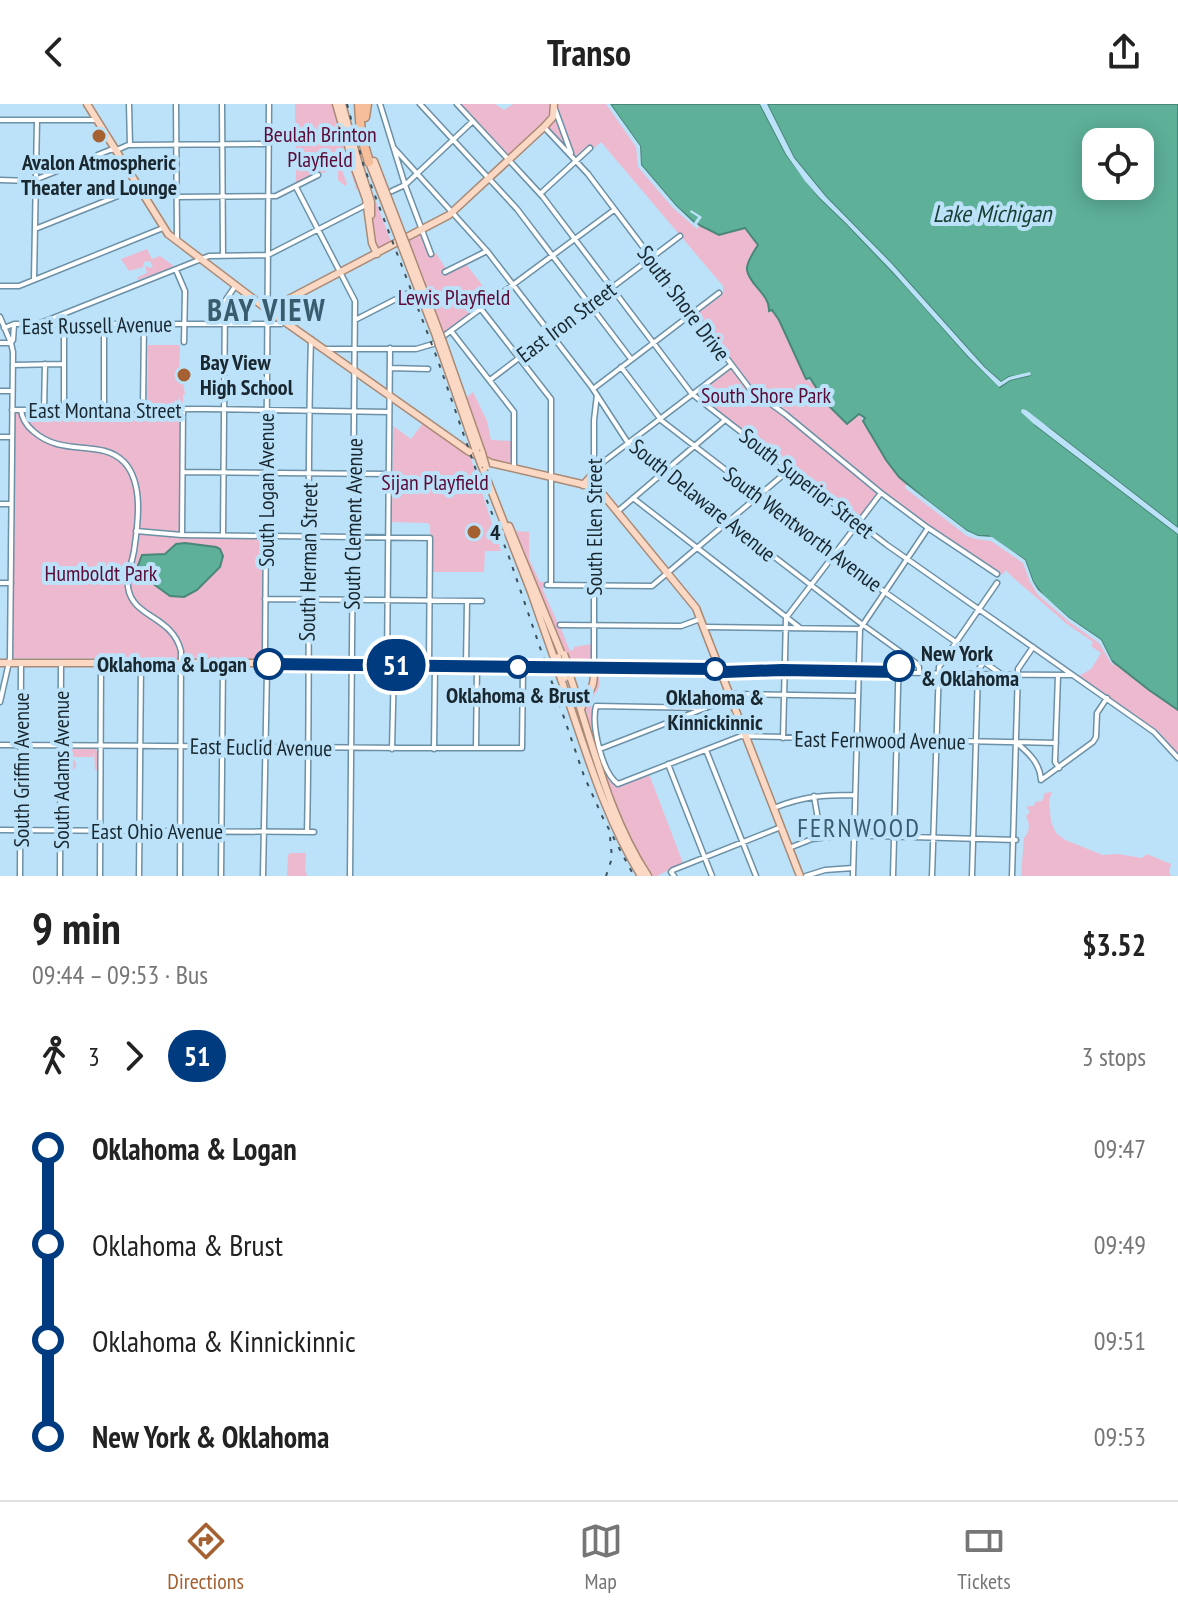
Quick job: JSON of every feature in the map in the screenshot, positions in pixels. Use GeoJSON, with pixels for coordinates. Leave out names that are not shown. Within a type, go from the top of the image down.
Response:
{"type":"FeatureCollection","features":[{"type":"Feature","properties":{"kind":"highway"},"geometry":{"type":"LineString","coordinates":[[363,104],[372,162]]}},
{"type":"Feature","properties":{"kind":"highway"},"geometry":{"type":"LineString","coordinates":[[363,104],[361,135],[372,162]]}},
{"type":"Feature","properties":{"kind":"main road"},"geometry":{"type":"LineString","coordinates":[[87,104],[163,228],[268,310],[468,451],[491,463],[601,492],[695,606],[789,848],[803,876]]}},
{"type":"Feature","properties":{"kind":"main road"},"geometry":{"type":"LineString","coordinates":[[268,310],[453,212],[544,127],[553,117],[554,105]]}},
{"type":"Feature","properties":{"kind":"main road"},"geometry":{"type":"LineString","coordinates":[[340,108],[369,203],[372,243],[377,254]]}},
{"type":"Feature","properties":{"kind":"main road"},"geometry":{"type":"LineString","coordinates":[[372,162],[547,637],[560,656]]}},
{"type":"Feature","properties":{"kind":"main road"},"geometry":{"type":"LineString","coordinates":[[484,465],[552,630],[596,748]]}},
{"type":"Feature","properties":{"kind":"main road"},"geometry":{"type":"LineString","coordinates":[[583,485],[594,471]]}},
{"type":"Feature","properties":{"kind":"main road"},"geometry":{"type":"LineString","coordinates":[[0,663],[594,666],[719,670]]}},
{"type":"Feature","properties":{"kind":"main road"},"geometry":{"type":"LineString","coordinates":[[594,666],[588,692],[581,704],[610,803],[648,876]]}},
{"type":"Feature","properties":{"kind":"main road"},"geometry":{"type":"LineString","coordinates":[[567,677],[578,689],[588,692]]}},
{"type":"Feature","properties":{"kind":"main road"},"geometry":{"type":"LineString","coordinates":[[567,677],[574,714],[606,806],[641,876]]}},
{"type":"Feature","properties":{"kind":"main road"},"geometry":{"type":"LineString","coordinates":[[574,714],[572,702],[576,696],[588,692]]}},
{"type":"Feature","properties":{"kind":"street"},"geometry":{"type":"LineString","coordinates":[[129,104],[130,145]]}},
{"type":"Feature","properties":{"kind":"street"},"geometry":{"type":"LineString","coordinates":[[176,104],[177,241]]}},
{"type":"Feature","properties":{"kind":"street"},"geometry":{"type":"LineString","coordinates":[[222,104],[223,256]]}},
{"type":"Feature","properties":{"kind":"street","name":"South Logan Avenue"},"geometry":{"type":"LineString","coordinates":[[263,876],[267,747],[265,599],[269,104]]}},
{"type":"Feature","properties":{"kind":"street"},"geometry":{"type":"LineString","coordinates":[[380,104],[405,185],[431,254]]}},
{"type":"Feature","properties":{"kind":"street"},"geometry":{"type":"LineString","coordinates":[[420,104],[517,209],[631,359]]}},
{"type":"Feature","properties":{"kind":"street","name":"South Superior Street"},"geometry":{"type":"LineString","coordinates":[[457,104],[540,194],[692,394],[907,559],[1159,735],[1178,758]]}},
{"type":"Feature","properties":{"kind":"street"},"geometry":{"type":"LineString","coordinates":[[554,105],[571,155]]}},
{"type":"Feature","properties":{"kind":"street"},"geometry":{"type":"LineString","coordinates":[[0,120],[96,120]]}},
{"type":"Feature","properties":{"kind":"street"},"geometry":{"type":"LineString","coordinates":[[34,279],[37,120]]}},
{"type":"Feature","properties":{"kind":"street"},"geometry":{"type":"LineString","coordinates":[[392,191],[405,185],[473,121]]}},
{"type":"Feature","properties":{"kind":"street","name":"South Shore Drive"},"geometry":{"type":"LineString","coordinates":[[544,127],[588,174],[750,389],[881,493],[997,574]]}},
{"type":"Feature","properties":{"kind":"street"},"geometry":{"type":"LineString","coordinates":[[0,180],[36,179],[130,145],[269,144]]}},
{"type":"Feature","properties":{"kind":"street","name":"South Delaware Avenue"},"geometry":{"type":"LineString","coordinates":[[394,148],[514,285],[593,389],[628,443],[811,585],[860,627],[916,663],[919,672]]}},
{"type":"Feature","properties":{"kind":"street"},"geometry":{"type":"LineString","coordinates":[[540,194],[590,148]]}},
{"type":"Feature","properties":{"kind":"street"},"geometry":{"type":"LineString","coordinates":[[176,197],[276,196],[318,175]]}},
{"type":"Feature","properties":{"kind":"street","name":"South Clement Avenue"},"geometry":{"type":"LineString","coordinates":[[296,187],[355,299],[350,876]]}},
{"type":"Feature","properties":{"kind":"street"},"geometry":{"type":"LineString","coordinates":[[35,229],[138,188]]}},
{"type":"Feature","properties":{"kind":"street"},"geometry":{"type":"LineString","coordinates":[[38,324],[209,256],[268,255],[369,203]]}},
{"type":"Feature","properties":{"kind":"street"},"geometry":{"type":"LineString","coordinates":[[325,349],[425,347],[433,344],[614,210]]}},
{"type":"Feature","properties":{"kind":"street"},"geometry":{"type":"LineString","coordinates":[[0,286],[19,286],[163,228]]}},
{"type":"Feature","properties":{"kind":"street","name":"East Iron Street"},"geometry":{"type":"LineString","coordinates":[[490,380],[680,236]]}},
{"type":"Feature","properties":{"kind":"street"},"geometry":{"type":"LineString","coordinates":[[445,272],[487,251]]}},
{"type":"Feature","properties":{"kind":"street"},"geometry":{"type":"LineString","coordinates":[[176,270],[185,291],[184,342]]}},
{"type":"Feature","properties":{"kind":"street"},"geometry":{"type":"LineString","coordinates":[[223,535],[225,301],[236,285]]}},
{"type":"Feature","properties":{"kind":"street"},"geometry":{"type":"LineString","coordinates":[[593,389],[719,293]]}},
{"type":"Feature","properties":{"kind":"street"},"geometry":{"type":"LineString","coordinates":[[355,320],[406,294]]}},
{"type":"Feature","properties":{"kind":"street"},"geometry":{"type":"LineString","coordinates":[[481,309],[551,399],[549,585],[652,586],[790,470]]}},
{"type":"Feature","properties":{"kind":"street"},"geometry":{"type":"LineString","coordinates":[[59,316],[57,320],[61,324],[64,364],[64,410]]}},
{"type":"Feature","properties":{"kind":"street"},"geometry":{"type":"LineString","coordinates":[[0,317],[11,343],[13,365],[9,663],[0,702]]}},
{"type":"Feature","properties":{"kind":"street","name":"East Russell Avenue"},"geometry":{"type":"LineString","coordinates":[[4,328],[14,324],[281,324],[284,321]]}},
{"type":"Feature","properties":{"kind":"street"},"geometry":{"type":"LineString","coordinates":[[143,409],[144,323]]}},
{"type":"Feature","properties":{"kind":"street"},"geometry":{"type":"LineString","coordinates":[[11,343],[14,324]]}},
{"type":"Feature","properties":{"kind":"street"},"geometry":{"type":"LineString","coordinates":[[104,324],[104,410]]}},
{"type":"Feature","properties":{"kind":"street"},"geometry":{"type":"LineString","coordinates":[[451,331],[514,412],[514,469]]}},
{"type":"Feature","properties":{"kind":"street","name":"South Herman Street"},"geometry":{"type":"LineString","coordinates":[[307,832],[311,339]]}},
{"type":"Feature","properties":{"kind":"street"},"geometry":{"type":"LineString","coordinates":[[0,343],[11,343]]}},
{"type":"Feature","properties":{"kind":"street"},"geometry":{"type":"LineString","coordinates":[[390,348],[388,600],[392,749]]}},
{"type":"Feature","properties":{"kind":"street"},"geometry":{"type":"LineString","coordinates":[[44,410],[45,364]]}},
{"type":"Feature","properties":{"kind":"street"},"geometry":{"type":"LineString","coordinates":[[13,365],[64,364]]}},
{"type":"Feature","properties":{"kind":"street"},"geometry":{"type":"LineString","coordinates":[[594,471],[731,365]]}},
{"type":"Feature","properties":{"kind":"street","name":"South Wentworth Avenue"},"geometry":{"type":"LineString","coordinates":[[621,367],[660,419],[884,592],[1001,674]]}},
{"type":"Feature","properties":{"kind":"street"},"geometry":{"type":"LineString","coordinates":[[390,368],[428,369]]}},
{"type":"Feature","properties":{"kind":"street","name":"East Montana Street"},"geometry":{"type":"LineString","coordinates":[[0,391],[12,391]]}},
{"type":"Feature","properties":{"kind":"street","name":"South Ellen Street"},"geometry":{"type":"LineString","coordinates":[[594,666],[597,395]]}},
{"type":"Feature","properties":{"kind":"street"},"geometry":{"type":"LineString","coordinates":[[182,535],[183,409]]}},
{"type":"Feature","properties":{"kind":"street","name":"East Montana Street"},"geometry":{"type":"LineString","coordinates":[[12,410],[389,412]]}},
{"type":"Feature","properties":{"kind":"street"},"geometry":{"type":"LineString","coordinates":[[21,410],[26,424],[39,436],[61,446],[112,453],[131,472],[135,484],[136,531],[129,592],[139,607],[171,629],[179,644],[180,876]]}},
{"type":"Feature","properties":{"kind":"street"},"geometry":{"type":"LineString","coordinates":[[12,420],[26,424]]}},
{"type":"Feature","properties":{"kind":"street"},"geometry":{"type":"LineString","coordinates":[[617,512],[725,420]]}},
{"type":"Feature","properties":{"kind":"street"},"geometry":{"type":"LineString","coordinates":[[0,437],[12,437]]}},
{"type":"Feature","properties":{"kind":"street"},"geometry":{"type":"LineString","coordinates":[[183,472],[389,474]]}},
{"type":"Feature","properties":{"kind":"street"},"geometry":{"type":"LineString","coordinates":[[783,738],[787,616],[881,493]]}},
{"type":"Feature","properties":{"kind":"street"},"geometry":{"type":"LineString","coordinates":[[633,498],[801,628]]}},
{"type":"Feature","properties":{"kind":"street"},"geometry":{"type":"LineString","coordinates":[[0,504],[11,504]]}},
{"type":"Feature","properties":{"kind":"street"},"geometry":{"type":"LineString","coordinates":[[853,876],[860,627],[928,528]]}},
{"type":"Feature","properties":{"kind":"street"},"geometry":{"type":"LineString","coordinates":[[136,531],[182,535],[430,537],[434,749]]}},
{"type":"Feature","properties":{"kind":"street"},"geometry":{"type":"LineString","coordinates":[[0,583],[11,583]]}},
{"type":"Feature","properties":{"kind":"street"},"geometry":{"type":"LineString","coordinates":[[932,876],[939,667],[997,583]]}},
{"type":"Feature","properties":{"kind":"street"},"geometry":{"type":"LineString","coordinates":[[265,599],[482,601]]}},
{"type":"Feature","properties":{"kind":"street"},"geometry":{"type":"LineString","coordinates":[[466,666],[467,601]]}},
{"type":"Feature","properties":{"kind":"street"},"geometry":{"type":"LineString","coordinates":[[560,625],[681,626],[702,623],[785,628],[860,627]]}},
{"type":"Feature","properties":{"kind":"street"},"geometry":{"type":"LineString","coordinates":[[894,647],[899,661]]}},
{"type":"Feature","properties":{"kind":"street"},"geometry":{"type":"LineString","coordinates":[[1012,876],[1018,669],[1033,647]]}},
{"type":"Feature","properties":{"kind":"street"},"geometry":{"type":"LineString","coordinates":[[893,876],[899,651]]}},
{"type":"Feature","properties":{"kind":"street"},"geometry":{"type":"LineString","coordinates":[[972,876],[978,673],[984,662]]}},
{"type":"Feature","properties":{"kind":"street","name":"South Griffin Avenue"},"geometry":{"type":"LineString","coordinates":[[20,876],[21,663]]}},
{"type":"Feature","properties":{"kind":"street","name":"South Adams Avenue"},"geometry":{"type":"LineString","coordinates":[[60,876],[61,663]]}},
{"type":"Feature","properties":{"kind":"street"},"geometry":{"type":"LineString","coordinates":[[100,876],[101,663]]}},
{"type":"Feature","properties":{"kind":"street"},"geometry":{"type":"LineString","coordinates":[[139,876],[141,663]]}},
{"type":"Feature","properties":{"kind":"street"},"geometry":{"type":"LineString","coordinates":[[221,876],[223,663]]}},
{"type":"Feature","properties":{"kind":"street"},"geometry":{"type":"LineString","coordinates":[[1056,663],[1055,762],[1059,768]]}},
{"type":"Feature","properties":{"kind":"street"},"geometry":{"type":"LineString","coordinates":[[476,749],[477,666]]}},
{"type":"Feature","properties":{"kind":"street","name":"East Euclid Avenue"},"geometry":{"type":"LineString","coordinates":[[0,745],[522,748],[523,667]]}},
{"type":"Feature","properties":{"kind":"street"},"geometry":{"type":"LineString","coordinates":[[719,670],[732,667],[1072,675]]}},
{"type":"Feature","properties":{"kind":"street"},"geometry":{"type":"LineString","coordinates":[[706,708],[596,706],[596,748],[706,708],[730,696],[858,696]]}},
{"type":"Feature","properties":{"kind":"street"},"geometry":{"type":"LineString","coordinates":[[1016,742],[1038,766],[1041,780],[1095,739],[1096,715],[1107,698]]}},
{"type":"Feature","properties":{"kind":"street","name":"East Fernwood Avenue"},"geometry":{"type":"LineString","coordinates":[[596,748],[618,784],[741,736],[1056,743]]}},
{"type":"Feature","properties":{"kind":"street"},"geometry":{"type":"LineString","coordinates":[[706,750],[756,876]]}},
{"type":"Feature","properties":{"kind":"street"},"geometry":{"type":"LineString","coordinates":[[668,764],[712,876]]}},
{"type":"Feature","properties":{"kind":"street"},"geometry":{"type":"LineString","coordinates":[[774,808],[814,796],[855,795]]}},
{"type":"Feature","properties":{"kind":"street"},"geometry":{"type":"LineString","coordinates":[[814,796],[821,837]]}},
{"type":"Feature","properties":{"kind":"street"},"geometry":{"type":"LineString","coordinates":[[673,874],[781,827]]}},
{"type":"Feature","properties":{"kind":"street","name":"East Ohio Avenue"},"geometry":{"type":"LineString","coordinates":[[0,830],[314,832]]}},
{"type":"Feature","properties":{"kind":"street"},"geometry":{"type":"LineString","coordinates":[[789,848],[821,837],[843,835],[1015,840]]}},
{"type":"Feature","properties":{"kind":"street"},"geometry":{"type":"LineString","coordinates":[[803,876],[825,870],[853,868]]}},
{"type":"Feature","properties":{"kind":"green space","name":"Beulah Brinton Playfield"},"geometry":{"type":"Polygon","coordinates":[[[295,104],[334,104],[360,188],[354,189],[349,167],[342,170],[345,186],[338,180],[338,168],[296,185],[295,104]]]}},
{"type":"Feature","properties":{"kind":"green space"},"geometry":{"type":"Polygon","coordinates":[[[460,104],[495,104],[504,110],[513,104],[551,104],[547,121],[510,156],[460,104]]]}},
{"type":"Feature","properties":{"kind":"green space","name":"South Shore Park"},"geometry":{"type":"Polygon","coordinates":[[[556,104],[610,104],[695,223],[720,231],[746,228],[758,244],[747,272],[770,303],[806,379],[859,414],[886,460],[910,488],[1025,560],[1101,640],[1111,660],[1178,710],[1178,754],[1159,732],[1079,676],[1091,669],[1101,653],[1091,646],[1093,642],[1067,624],[1006,570],[1002,575],[998,570],[994,571],[881,491],[857,519],[698,396],[698,392],[733,365],[695,314],[721,296],[723,286],[601,142],[593,149],[590,145],[575,157],[548,128],[560,115],[556,104]]]}},
{"type":"Feature","properties":{"kind":"green space"},"geometry":{"type":"Polygon","coordinates":[[[376,202],[392,244],[379,249],[372,226],[376,202]]]}},
{"type":"Feature","properties":{"kind":"green space","name":"Lewis Playfield"},"geometry":{"type":"Polygon","coordinates":[[[421,232],[431,255],[436,253],[446,269],[442,275],[466,264],[492,298],[443,333],[407,239],[421,232]]]}},
{"type":"Feature","properties":{"kind":"green space"},"geometry":{"type":"Polygon","coordinates":[[[147,249],[152,259],[160,256],[175,267],[137,280],[147,273],[145,265],[153,267],[150,261],[144,262],[143,267],[129,271],[121,259],[147,249]]]}},
{"type":"Feature","properties":{"kind":"green space"},"geometry":{"type":"Polygon","coordinates":[[[148,345],[180,345],[179,377],[185,378],[183,405],[180,405],[179,395],[178,406],[147,406],[148,345]]]}},
{"type":"Feature","properties":{"kind":"green space"},"geometry":{"type":"Polygon","coordinates":[[[473,392],[487,421],[491,440],[512,441],[511,465],[486,457],[466,398],[473,392]]]}},
{"type":"Feature","properties":{"kind":"green space","name":"Humboldt Park"},"geometry":{"type":"Polygon","coordinates":[[[180,411],[180,536],[263,538],[262,659],[13,658],[14,413],[180,411]]]}},
{"type":"Feature","properties":{"kind":"green space","name":"Sijan Playfield"},"geometry":{"type":"Polygon","coordinates":[[[423,423],[470,456],[501,551],[485,551],[484,572],[431,572],[430,525],[390,522],[393,426],[411,439],[423,423]]]}},
{"type":"Feature","properties":{"kind":"green space"},"geometry":{"type":"Polygon","coordinates":[[[512,522],[516,531],[529,532],[529,559],[540,582],[546,582],[546,587],[542,588],[562,627],[569,649],[592,644],[589,664],[569,664],[512,522]]]}},
{"type":"Feature","properties":{"kind":"green space"},"geometry":{"type":"Polygon","coordinates":[[[599,673],[599,686],[592,708],[594,743],[584,706],[596,688],[599,673]]]}},
{"type":"Feature","properties":{"kind":"green space"},"geometry":{"type":"Polygon","coordinates":[[[66,749],[95,749],[97,770],[94,752],[93,757],[72,757],[76,768],[69,768],[67,771],[69,774],[72,771],[72,776],[64,779],[66,749]]]}},
{"type":"Feature","properties":{"kind":"green space"},"geometry":{"type":"Polygon","coordinates":[[[604,771],[617,786],[649,774],[683,863],[651,876],[622,818],[604,771]]]}},
{"type":"Feature","properties":{"kind":"green space"},"geometry":{"type":"Polygon","coordinates":[[[1052,792],[1049,800],[1051,822],[1056,833],[1065,840],[1103,855],[1142,858],[1147,854],[1171,864],[1171,876],[1021,876],[1024,838],[1029,828],[1026,816],[1030,812],[1027,808],[1042,801],[1045,793],[1052,792]]]}},
{"type":"Feature","properties":{"kind":"green space"},"geometry":{"type":"Polygon","coordinates":[[[290,853],[306,853],[307,876],[287,876],[290,853]]]}},
{"type":"Feature","properties":{"kind":"water","name":"Lake Michigan"},"geometry":{"type":"Polygon","coordinates":[[[610,104],[760,104],[786,154],[819,197],[1000,387],[1010,380],[1031,375],[1009,377],[1001,382],[984,367],[891,263],[826,197],[794,158],[767,104],[1178,104],[1178,528],[1053,431],[1034,424],[1178,534],[1178,710],[1111,660],[1101,640],[1044,597],[1033,582],[1025,560],[988,536],[967,531],[899,477],[863,421],[865,418],[859,414],[847,424],[826,403],[810,378],[806,379],[779,320],[772,310],[769,311],[766,300],[751,280],[748,264],[758,245],[745,228],[719,235],[695,223],[641,165],[640,146],[610,104]]]}},
{"type":"Feature","properties":{"kind":"water"},"geometry":{"type":"Polygon","coordinates":[[[176,544],[216,547],[223,556],[220,567],[197,590],[184,597],[170,596],[137,572],[142,555],[165,554],[176,544]]]}},
{"type":"Feature","properties":{"kind":"pier"},"geometry":{"type":"Polygon","coordinates":[[[606,104],[610,104],[640,146],[641,165],[694,223],[698,217],[691,210],[702,217],[697,229],[673,208],[638,167],[636,147],[606,104]]]}},
{"type":"Feature","properties":{"kind":"pier"},"geometry":{"type":"Polygon","coordinates":[[[760,104],[767,104],[794,158],[826,197],[891,263],[984,367],[1001,382],[1030,372],[1031,375],[1010,380],[999,387],[968,356],[805,181],[786,154],[760,104]]]}},
{"type":"Feature","properties":{"kind":"pier"},"geometry":{"type":"Polygon","coordinates":[[[1022,409],[1178,528],[1178,534],[1034,424],[1021,412],[1022,409]]]}},
{"type":"Feature","properties":{"kind":"pier"},"geometry":{"type":"Polygon","coordinates":[[[905,485],[967,531],[992,537],[1025,560],[1038,590],[1069,618],[1101,640],[1113,666],[1099,643],[1038,595],[1023,563],[991,541],[967,536],[905,485]]]}},
{"type":"Feature","properties":{"kind":"railway"},"geometry":{"type":"LineString","coordinates":[[347,104],[364,167],[509,557],[584,776],[634,876]]}},
{"type":"Feature","properties":{"kind":"railway"},"geometry":{"type":"LineString","coordinates":[[606,876],[612,858],[610,837]]}},
{"type":"Feature","properties":{"kind":"bus line","name":"51"},"geometry":{"type":"LineString","coordinates":[[269,664],[715,669],[724,672],[899,672],[899,666]]}},
{"type":"Feature","properties":{"kind":"place","name":"Avalon Atmospheric Theater and Lounge"},"geometry":{"type":"Point","coordinates":[99,136]}},
{"type":"Feature","properties":{"kind":"place","name":"Bay View High School"},"geometry":{"type":"Point","coordinates":[184,375]}},
{"type":"Feature","properties":{"kind":"place","name":"4"},"geometry":{"type":"Point","coordinates":[474,532]}},
{"type":"Feature","properties":{"kind":"place","name":"Oklahoma & Logan"},"geometry":{"type":"Point","coordinates":[269,664]}},
{"type":"Feature","properties":{"kind":"place","name":"New York & Oklahoma"},"geometry":{"type":"Point","coordinates":[899,666]}},
{"type":"Feature","properties":{"kind":"place","name":"Oklahoma & Brust"},"geometry":{"type":"Point","coordinates":[518,667]}},
{"type":"Feature","properties":{"kind":"place","name":"Oklahoma & Kinnickinnic"},"geometry":{"type":"Point","coordinates":[715,669]}},
{"type":"Feature","properties":{"kind":"district","name":"BAY VIEW"},"geometry":{"type":"Point","coordinates":[267,311]}},
{"type":"Feature","properties":{"kind":"district","name":"FERNWOOD"},"geometry":{"type":"Point","coordinates":[859,828]}}]}
